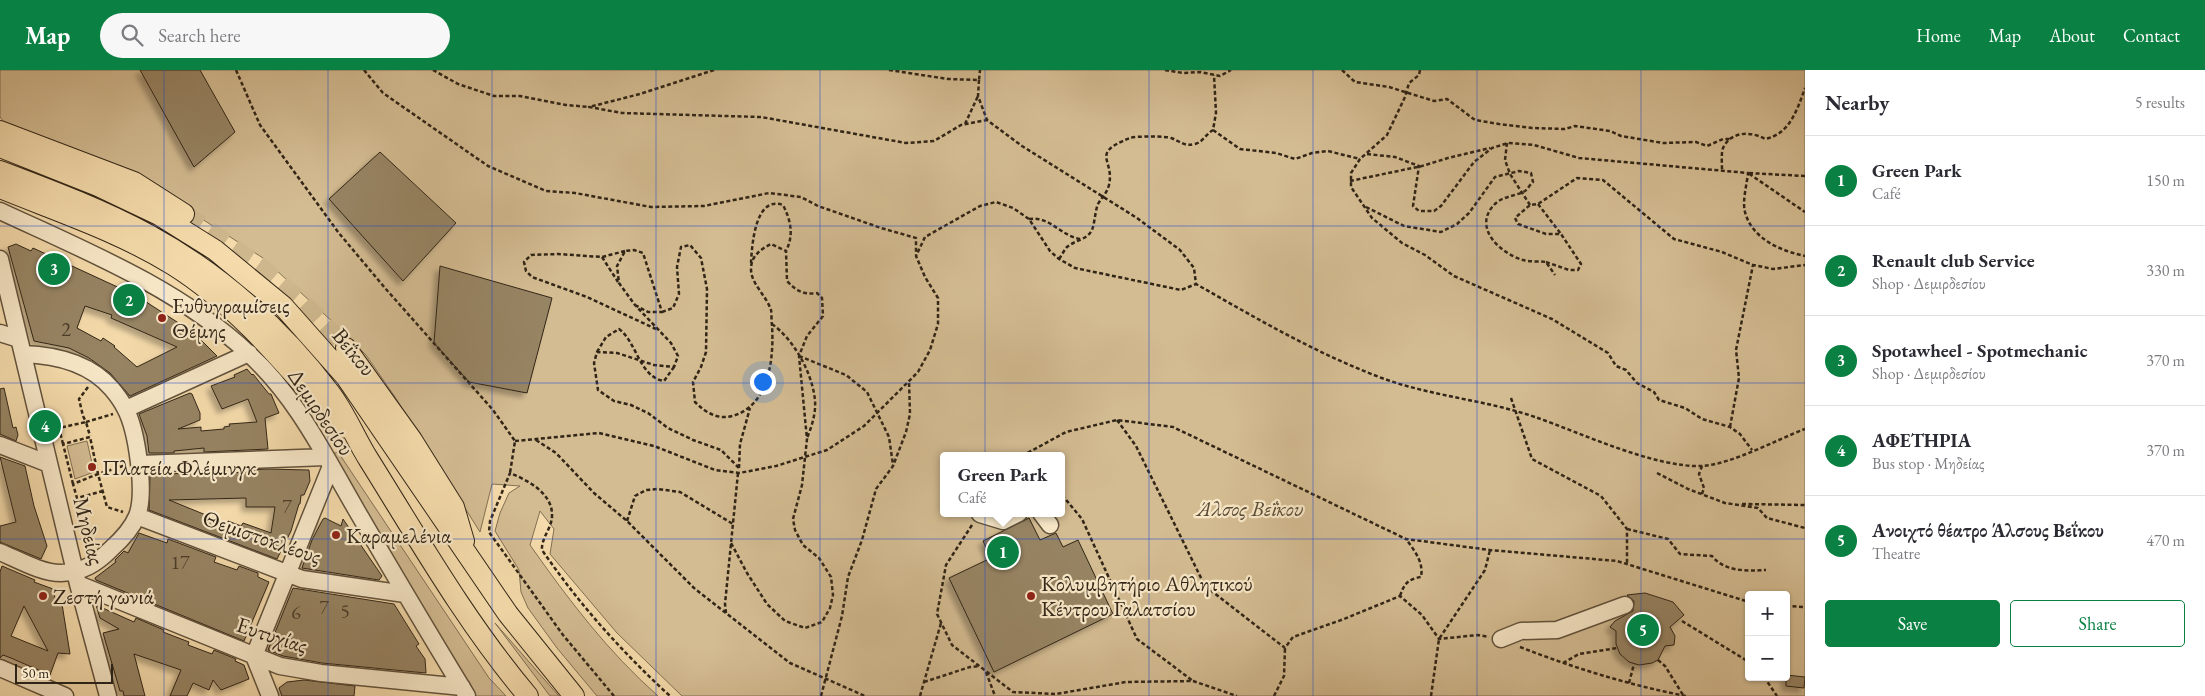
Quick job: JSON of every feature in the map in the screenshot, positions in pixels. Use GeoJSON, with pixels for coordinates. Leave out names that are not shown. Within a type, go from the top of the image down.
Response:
{"type":"FeatureCollection","features":[{"type":"Feature","properties":{"kind":"main road"},"geometry":{"type":"LineString","coordinates":[[0,131],[40,163]]}},
{"type":"Feature","properties":{"kind":"main road"},"geometry":{"type":"LineString","coordinates":[[0,131],[134,182],[184,214]]}},
{"type":"Feature","properties":{"kind":"main road","name":"Βεΐκου"},"geometry":{"type":"LineString","coordinates":[[0,147],[126,199],[193,235],[240,269],[276,300],[346,377],[508,614],[574,696]]}},
{"type":"Feature","properties":{"kind":"main road","name":"Βεΐκου"},"geometry":{"type":"LineString","coordinates":[[0,171],[96,209],[149,235],[181,254],[245,302],[288,344],[330,392],[345,414],[368,457],[461,605],[492,651],[528,696]]}},
{"type":"Feature","properties":{"kind":"main road"},"geometry":{"type":"LineString","coordinates":[[0,188],[102,228],[174,266],[255,330],[368,457]]}},
{"type":"Feature","properties":{"kind":"main road"},"geometry":{"type":"LineString","coordinates":[[346,348],[412,440],[454,507],[468,557]]}},
{"type":"Feature","properties":{"kind":"street","name":"Δεμιρδεσίου"},"geometry":{"type":"LineString","coordinates":[[0,211],[146,280],[219,328],[249,353],[279,385],[329,462],[405,594],[465,692]]}},
{"type":"Feature","properties":{"kind":"street","name":"Μηδείας"},"geometry":{"type":"LineString","coordinates":[[0,259],[77,578],[108,696]]}},
{"type":"Feature","properties":{"kind":"street"},"geometry":{"type":"LineString","coordinates":[[0,333],[21,346],[43,355],[69,361],[97,376],[111,388],[126,409],[140,464],[140,496],[137,516],[118,542],[104,557],[77,578]]}},
{"type":"Feature","properties":{"kind":"street"},"geometry":{"type":"LineString","coordinates":[[126,409],[249,353]]}},
{"type":"Feature","properties":{"kind":"street"},"geometry":{"type":"LineString","coordinates":[[0,445],[49,464]]}},
{"type":"Feature","properties":{"kind":"street"},"geometry":{"type":"LineString","coordinates":[[140,464],[329,462],[288,574],[254,656],[270,696]]}},
{"type":"Feature","properties":{"kind":"street","name":"Θεμιστοκλέους"},"geometry":{"type":"LineString","coordinates":[[137,516],[302,579],[405,594]]}},
{"type":"Feature","properties":{"kind":"street"},"geometry":{"type":"LineString","coordinates":[[990,517],[1003,521],[1011,517]]}},
{"type":"Feature","properties":{"kind":"street","name":"Ευτυχίας"},"geometry":{"type":"LineString","coordinates":[[0,552],[47,571],[63,573],[77,578],[280,666],[465,692]]}},
{"type":"Feature","properties":{"kind":"street"},"geometry":{"type":"LineString","coordinates":[[1501,639],[1521,631],[1557,630],[1625,605]]}},
{"type":"Feature","properties":{"kind":"street"},"geometry":{"type":"LineString","coordinates":[[0,668],[65,696]]}},
{"type":"Feature","properties":{"kind":"path"},"geometry":{"type":"LineString","coordinates":[[236,70],[260,125],[338,232],[493,410],[515,441],[510,473],[490,521],[489,532],[563,635],[614,696]]}},
{"type":"Feature","properties":{"kind":"path"},"geometry":{"type":"LineString","coordinates":[[364,70],[384,93],[488,166],[546,191],[575,193],[651,207],[704,206],[769,193],[801,197],[818,206],[916,238],[916,256],[925,277],[938,298],[938,324],[930,350],[918,372],[864,426],[827,450],[776,466],[738,473],[714,470],[654,446],[599,433],[515,441]]}},
{"type":"Feature","properties":{"kind":"path"},"geometry":{"type":"LineString","coordinates":[[432,70],[458,84],[494,96],[520,96],[566,106],[589,107],[622,113],[761,117],[906,143],[934,141],[965,124],[987,120]]}},
{"type":"Feature","properties":{"kind":"path"},"geometry":{"type":"LineString","coordinates":[[589,107],[640,94],[714,70]]}},
{"type":"Feature","properties":{"kind":"path"},"geometry":{"type":"LineString","coordinates":[[889,70],[948,79],[979,80]]}},
{"type":"Feature","properties":{"kind":"path"},"geometry":{"type":"LineString","coordinates":[[965,124],[978,96],[980,70]]}},
{"type":"Feature","properties":{"kind":"path"},"geometry":{"type":"LineString","coordinates":[[1164,70],[1183,73],[1200,72],[1214,75],[1224,75],[1231,70]]}},
{"type":"Feature","properties":{"kind":"path"},"geometry":{"type":"LineString","coordinates":[[1342,70],[1355,82],[1374,84],[1434,101],[1447,99],[1476,120],[1532,128],[1565,129],[1575,126],[1610,131],[1621,136],[1663,143],[1696,142],[1707,146],[1723,139],[1746,134],[1757,135],[1765,139],[1772,138],[1787,128],[1805,88]]}},
{"type":"Feature","properties":{"kind":"path"},"geometry":{"type":"LineString","coordinates":[[1420,70],[1419,75],[1409,83],[1387,135],[1360,159],[1354,167],[1350,181],[1363,206],[1372,218],[1402,243],[1425,255],[1454,276],[1552,319],[1608,354],[1616,366],[1626,370],[1637,383],[1654,392],[1658,400],[1685,408],[1702,419],[1730,427],[1740,434],[1752,450]]}},
{"type":"Feature","properties":{"kind":"path"},"geometry":{"type":"LineString","coordinates":[[1059,259],[1070,245],[1081,240],[1091,231],[1096,218],[1098,204],[1105,197],[1110,178],[1106,159],[1107,152],[1117,142],[1138,136],[1167,137],[1183,145],[1195,144],[1213,130],[1216,113],[1214,75]]}},
{"type":"Feature","properties":{"kind":"path"},"geometry":{"type":"LineString","coordinates":[[978,96],[987,120],[1022,146],[1105,197],[1180,250],[1194,268],[1196,284]]}},
{"type":"Feature","properties":{"kind":"path"},"geometry":{"type":"LineString","coordinates":[[1213,130],[1240,149],[1276,153],[1295,159],[1312,153],[1328,151],[1360,159]]}},
{"type":"Feature","properties":{"kind":"path"},"geometry":{"type":"LineString","coordinates":[[1722,169],[1722,149],[1730,139]]}},
{"type":"Feature","properties":{"kind":"path"},"geometry":{"type":"LineString","coordinates":[[1350,181],[1419,166],[1508,143],[1534,145],[1579,158],[1695,169],[1722,169],[1748,173],[1805,176]]}},
{"type":"Feature","properties":{"kind":"path"},"geometry":{"type":"LineString","coordinates":[[1508,143],[1505,160],[1510,174],[1530,205]]}},
{"type":"Feature","properties":{"kind":"path"},"geometry":{"type":"LineString","coordinates":[[1419,166],[1413,206],[1419,211],[1434,211],[1441,206],[1474,162],[1492,148]]}},
{"type":"Feature","properties":{"kind":"path"},"geometry":{"type":"LineString","coordinates":[[1366,154],[1395,157],[1419,166]]}},
{"type":"Feature","properties":{"kind":"path"},"geometry":{"type":"LineString","coordinates":[[1363,206],[1404,226],[1441,232],[1457,224],[1468,213],[1495,177],[1519,171],[1531,173],[1533,182],[1522,192],[1497,202],[1489,211],[1485,222],[1486,232],[1496,244],[1523,260],[1546,262],[1569,270],[1578,270],[1581,264],[1538,204]]}},
{"type":"Feature","properties":{"kind":"path"},"geometry":{"type":"LineString","coordinates":[[1748,173],[1805,212]]}},
{"type":"Feature","properties":{"kind":"path"},"geometry":{"type":"LineString","coordinates":[[1748,173],[1745,212],[1757,234],[1775,247],[1805,256]]}},
{"type":"Feature","properties":{"kind":"path"},"geometry":{"type":"LineString","coordinates":[[1561,234],[1546,234],[1518,224],[1515,218],[1530,205],[1538,204],[1577,178],[1603,180],[1674,239],[1722,252],[1753,265],[1773,269],[1805,265]]}},
{"type":"Feature","properties":{"kind":"path"},"geometry":{"type":"LineString","coordinates":[[916,256],[925,237],[980,206],[996,202],[1013,208],[1028,218],[1044,242],[1059,259],[1075,268],[1181,290],[1196,284]]}},
{"type":"Feature","properties":{"kind":"path"},"geometry":{"type":"LineString","coordinates":[[726,613],[725,604],[740,444],[750,408],[763,392],[770,366],[773,341],[771,310],[751,276],[752,251],[757,223],[762,211],[770,204],[776,203],[783,205],[788,217],[791,242],[786,252],[787,281],[795,289],[807,295],[817,293],[822,298],[823,316],[807,336],[799,356],[807,440],[802,485],[793,519],[795,530],[803,545],[819,558],[831,577],[833,595],[830,608],[822,622],[805,628],[785,621],[767,604],[731,543]]}},
{"type":"Feature","properties":{"kind":"path"},"geometry":{"type":"LineString","coordinates":[[1028,218],[1046,221],[1081,240]]}},
{"type":"Feature","properties":{"kind":"path"},"geometry":{"type":"LineString","coordinates":[[751,266],[759,250],[771,244],[786,252]]}},
{"type":"Feature","properties":{"kind":"path"},"geometry":{"type":"LineString","coordinates":[[635,305],[648,312],[662,312],[673,308],[679,294],[677,267],[681,247],[690,245],[701,258],[707,289],[706,352],[693,382],[695,402],[707,414],[717,416],[732,417],[750,408]]}},
{"type":"Feature","properties":{"kind":"path"},"geometry":{"type":"LineString","coordinates":[[657,330],[587,297],[532,277],[526,271],[524,262],[531,255],[558,254],[602,257],[634,250],[644,253],[662,312]]}},
{"type":"Feature","properties":{"kind":"path"},"geometry":{"type":"LineString","coordinates":[[619,283],[617,266],[625,251]]}},
{"type":"Feature","properties":{"kind":"path"},"geometry":{"type":"LineString","coordinates":[[602,257],[635,305],[657,330],[672,343],[678,356],[674,367],[664,381],[656,379],[638,359],[625,333],[619,329],[606,337],[597,352],[594,362],[594,378],[598,390],[614,401],[631,405],[648,413],[668,428],[721,450],[739,468]]}},
{"type":"Feature","properties":{"kind":"path"},"geometry":{"type":"LineString","coordinates":[[1546,262],[1554,275]]}},
{"type":"Feature","properties":{"kind":"path"},"geometry":{"type":"LineString","coordinates":[[1730,427],[1739,378],[1736,350],[1753,265]]}},
{"type":"Feature","properties":{"kind":"path"},"geometry":{"type":"LineString","coordinates":[[1196,284],[1288,337],[1375,376],[1516,412],[1632,452],[1668,462],[1702,466],[1737,457],[1805,429]]}},
{"type":"Feature","properties":{"kind":"path"},"geometry":{"type":"LineString","coordinates":[[772,324],[784,333],[799,356],[810,380],[815,401],[813,423],[807,440]]}},
{"type":"Feature","properties":{"kind":"path"},"geometry":{"type":"LineString","coordinates":[[597,352],[617,353],[654,365],[674,367]]}},
{"type":"Feature","properties":{"kind":"path"},"geometry":{"type":"LineString","coordinates":[[799,356],[846,375],[868,392],[889,437],[893,466]]}},
{"type":"Feature","properties":{"kind":"path"},"geometry":{"type":"LineString","coordinates":[[97,376],[79,398],[107,507],[137,516]]}},
{"type":"Feature","properties":{"kind":"path"},"geometry":{"type":"LineString","coordinates":[[821,696],[842,616],[848,577],[862,540],[876,489],[893,466],[906,432],[910,414],[909,381]]}},
{"type":"Feature","properties":{"kind":"path"},"geometry":{"type":"LineString","coordinates":[[1511,398],[1532,459],[1601,496],[1627,529],[1668,539],[1680,554],[1712,556],[1725,568],[1766,570]]}},
{"type":"Feature","properties":{"kind":"path"},"geometry":{"type":"LineString","coordinates":[[103,491],[77,498],[59,428],[86,422],[126,409]]}},
{"type":"Feature","properties":{"kind":"path"},"geometry":{"type":"LineString","coordinates":[[1117,420],[1136,446],[1206,586],[1285,648]]}},
{"type":"Feature","properties":{"kind":"path"},"geometry":{"type":"LineString","coordinates":[[1029,452],[1066,432],[1117,420],[1173,427],[1406,538],[1490,550],[1616,562],[1745,601]]}},
{"type":"Feature","properties":{"kind":"path"},"geometry":{"type":"LineString","coordinates":[[63,444],[90,437]]}},
{"type":"Feature","properties":{"kind":"path"},"geometry":{"type":"LineString","coordinates":[[534,439],[556,453],[594,493],[627,521],[694,588],[790,663],[824,680],[840,684],[865,696]]}},
{"type":"Feature","properties":{"kind":"path"},"geometry":{"type":"LineString","coordinates":[[73,484],[121,465],[140,464]]}},
{"type":"Feature","properties":{"kind":"path"},"geometry":{"type":"LineString","coordinates":[[1702,466],[1699,474],[1704,488],[1702,494]]}},
{"type":"Feature","properties":{"kind":"path"},"geometry":{"type":"LineString","coordinates":[[510,473],[528,480],[550,504],[552,516],[541,545],[542,550],[567,587],[633,662],[670,696]]}},
{"type":"Feature","properties":{"kind":"path"},"geometry":{"type":"LineString","coordinates":[[1657,473],[1725,503],[1758,508],[1767,518],[1805,528]]}},
{"type":"Feature","properties":{"kind":"path"},"geometry":{"type":"LineString","coordinates":[[627,521],[635,496],[646,490],[658,489],[680,492],[732,524]]}},
{"type":"Feature","properties":{"kind":"path"},"geometry":{"type":"LineString","coordinates":[[1065,499],[1082,520],[1137,639],[1193,681],[1236,696]]}},
{"type":"Feature","properties":{"kind":"path"},"geometry":{"type":"LineString","coordinates":[[1739,505],[1749,503],[1785,506],[1805,505]]}},
{"type":"Feature","properties":{"kind":"path"},"geometry":{"type":"LineString","coordinates":[[978,517],[946,565],[937,614],[952,645],[985,671],[1013,692],[1056,694],[1126,682],[1193,681]]}},
{"type":"Feature","properties":{"kind":"path"},"geometry":{"type":"LineString","coordinates":[[1627,529],[1627,565]]}},
{"type":"Feature","properties":{"kind":"path"},"geometry":{"type":"LineString","coordinates":[[1400,596],[1403,586],[1410,579],[1420,576],[1422,570],[1420,561],[1406,538]]}},
{"type":"Feature","properties":{"kind":"path"},"geometry":{"type":"LineString","coordinates":[[1431,696],[1439,639],[1485,570],[1490,550]]}},
{"type":"Feature","properties":{"kind":"path"},"geometry":{"type":"LineString","coordinates":[[1274,696],[1284,676],[1285,648],[1293,637],[1400,596]]}},
{"type":"Feature","properties":{"kind":"path"},"geometry":{"type":"LineString","coordinates":[[1400,596],[1422,614],[1439,639]]}},
{"type":"Feature","properties":{"kind":"path"},"geometry":{"type":"LineString","coordinates":[[1790,606],[1805,607]]}},
{"type":"Feature","properties":{"kind":"path"},"geometry":{"type":"LineString","coordinates":[[1682,621],[1745,660]]}},
{"type":"Feature","properties":{"kind":"path"},"geometry":{"type":"LineString","coordinates":[[920,696],[941,623]]}},
{"type":"Feature","properties":{"kind":"path"},"geometry":{"type":"LineString","coordinates":[[1439,639],[1478,635],[1501,639],[1562,663],[1629,683],[1684,696]]}},
{"type":"Feature","properties":{"kind":"path"},"geometry":{"type":"LineString","coordinates":[[1562,663],[1579,654],[1617,648]]}},
{"type":"Feature","properties":{"kind":"path"},"geometry":{"type":"LineString","coordinates":[[1658,660],[1665,666],[1684,696]]}},
{"type":"Feature","properties":{"kind":"path"},"geometry":{"type":"LineString","coordinates":[[1629,683],[1634,664]]}},
{"type":"Feature","properties":{"kind":"path"},"geometry":{"type":"LineString","coordinates":[[924,682],[970,667],[980,666]]}},
{"type":"Feature","properties":{"kind":"path"},"geometry":{"type":"LineString","coordinates":[[985,671],[995,696]]}},
{"type":"Feature","properties":{"kind":"path"},"geometry":{"type":"LineString","coordinates":[[1767,681],[1777,696]]}},
{"type":"Feature","properties":{"kind":"green space","name":"Άλσος Βεΐκου"},"geometry":{"type":"Polygon","coordinates":[[[0,70],[1805,70],[1805,696],[682,696],[617,633],[550,554],[554,529],[540,511],[530,545],[559,585],[606,643],[658,696],[597,696],[557,648],[528,608],[521,592],[519,570],[495,531],[500,513],[509,493],[520,486],[492,484],[480,532],[395,397],[366,355],[263,258],[188,210],[10,129],[0,117],[0,70]]]}},
{"type":"Feature","properties":{"kind":"green space"},"geometry":{"type":"Polygon","coordinates":[[[87,441],[94,472],[75,479],[67,446],[87,441]]]}},
{"type":"Feature","properties":{"kind":"green space"},"geometry":{"type":"Polygon","coordinates":[[[338,452],[489,678],[506,696],[473,696],[332,454],[338,452]]]}},
{"type":"Feature","properties":{"kind":"green space"},"geometry":{"type":"Polygon","coordinates":[[[495,623],[558,695],[559,696],[550,696],[495,623]]]}},
{"type":"Feature","properties":{"kind":"building"},"geometry":{"type":"Polygon","coordinates":[[[140,70],[200,70],[235,132],[194,167],[140,70]]]}},
{"type":"Feature","properties":{"kind":"building"},"geometry":{"type":"Polygon","coordinates":[[[380,152],[456,223],[403,281],[329,199],[380,152]]]}},
{"type":"Feature","properties":{"kind":"building"},"geometry":{"type":"Polygon","coordinates":[[[16,244],[31,251],[33,248],[137,296],[194,333],[217,356],[130,396],[110,373],[89,358],[69,348],[34,341],[8,247],[16,244]],[[85,306],[77,328],[101,341],[103,338],[115,346],[137,367],[177,347],[111,318],[112,315],[85,306]]]}},
{"type":"Feature","properties":{"kind":"building"},"geometry":{"type":"Polygon","coordinates":[[[440,266],[552,298],[527,393],[469,382],[434,343],[440,266]]]}},
{"type":"Feature","properties":{"kind":"building"},"geometry":{"type":"Polygon","coordinates":[[[247,369],[271,394],[279,413],[265,418],[268,449],[204,452],[204,448],[174,451],[174,453],[149,453],[147,436],[139,414],[190,393],[200,413],[200,420],[178,429],[201,427],[201,431],[224,429],[224,427],[230,426],[229,424],[257,422],[248,399],[222,409],[211,386],[235,377],[234,375],[247,369]]]}},
{"type":"Feature","properties":{"kind":"building"},"geometry":{"type":"Polygon","coordinates":[[[4,388],[13,428],[16,427],[18,435],[16,441],[0,434],[0,389],[4,388]]]}},
{"type":"Feature","properties":{"kind":"building"},"geometry":{"type":"Polygon","coordinates":[[[0,457],[25,466],[34,506],[47,546],[41,559],[0,542],[0,526],[16,522],[0,457]]]}},
{"type":"Feature","properties":{"kind":"building"},"geometry":{"type":"Polygon","coordinates":[[[248,470],[309,470],[310,481],[304,495],[301,495],[291,531],[277,559],[149,510],[150,475],[225,471],[225,473],[248,472],[248,470]],[[246,498],[169,500],[228,524],[228,521],[241,526],[243,523],[271,533],[275,507],[246,507],[246,498]]]}},
{"type":"Feature","properties":{"kind":"building"},"geometry":{"type":"Polygon","coordinates":[[[325,518],[341,526],[343,519],[382,576],[379,580],[302,568],[312,540],[325,518]]]}},
{"type":"Feature","properties":{"kind":"building","name":"Κολυμβητήριο Αθλητικού Κέντρου Γαλατσίου"},"geometry":{"type":"Polygon","coordinates":[[[1029,518],[1040,540],[1056,533],[1063,547],[1078,540],[1113,614],[994,672],[949,578],[991,558],[983,541],[1029,518]]]}},
{"type":"Feature","properties":{"kind":"building"},"geometry":{"type":"Polygon","coordinates":[[[139,533],[167,543],[168,539],[216,557],[214,562],[237,570],[239,566],[258,573],[258,577],[269,582],[244,641],[96,580],[95,578],[116,562],[115,560],[124,551],[128,553],[139,533]]]}},
{"type":"Feature","properties":{"kind":"building"},"geometry":{"type":"Polygon","coordinates":[[[2,566],[53,589],[57,606],[62,604],[70,654],[58,653],[50,675],[3,655],[0,658],[0,572],[2,566]],[[24,606],[11,636],[48,651],[24,606]]]}},
{"type":"Feature","properties":{"kind":"building"},"geometry":{"type":"Polygon","coordinates":[[[293,588],[394,604],[419,644],[416,646],[425,659],[426,673],[322,663],[283,656],[268,650],[293,588]]]}},
{"type":"Feature","properties":{"kind":"building"},"geometry":{"type":"Polygon","coordinates":[[[1645,593],[1673,602],[1684,615],[1670,627],[1675,636],[1674,645],[1665,646],[1658,660],[1639,665],[1629,662],[1620,654],[1616,644],[1616,631],[1610,627],[1615,621],[1633,611],[1634,601],[1627,595],[1645,593]]]}},
{"type":"Feature","properties":{"kind":"building"},"geometry":{"type":"Polygon","coordinates":[[[96,605],[134,622],[136,618],[164,630],[163,632],[189,642],[188,645],[212,654],[214,650],[236,659],[235,661],[244,665],[249,679],[221,690],[213,680],[209,690],[193,683],[187,696],[170,696],[181,670],[134,654],[145,696],[124,696],[123,691],[120,691],[103,633],[119,629],[100,618],[96,605]]]}},
{"type":"Feature","properties":{"kind":"building"},"geometry":{"type":"Polygon","coordinates":[[[1790,675],[1805,677],[1804,688],[1786,686],[1786,681],[1790,681],[1790,675]]]}},
{"type":"Feature","properties":{"kind":"building"},"geometry":{"type":"Polygon","coordinates":[[[304,680],[355,686],[354,696],[282,696],[279,688],[287,682],[304,680]]]}},
{"type":"Feature","properties":{"kind":"tunnel"},"geometry":{"type":"LineString","coordinates":[[184,214],[260,267],[303,304],[346,348]]}},
{"type":"Feature","properties":{"kind":"place","name":"Spotawheel - Spotmechanic"},"geometry":{"type":"Point","coordinates":[54,269]}},
{"type":"Feature","properties":{"kind":"place","name":"Renault club Service"},"geometry":{"type":"Point","coordinates":[129,300]}},
{"type":"Feature","properties":{"kind":"place","name":"Ευθυγραμίσεις Θέμης"},"geometry":{"type":"Point","coordinates":[162,318]}},
{"type":"Feature","properties":{"kind":"place","name":"ΑΦΕΤΗΡΙΑ"},"geometry":{"type":"Point","coordinates":[45,426]}},
{"type":"Feature","properties":{"kind":"place","name":"Πλατεία Φλέμινγκ"},"geometry":{"type":"Point","coordinates":[92,467]}},
{"type":"Feature","properties":{"kind":"place","name":"Καραμελένια"},"geometry":{"type":"Point","coordinates":[336,535]}},
{"type":"Feature","properties":{"kind":"place","name":"Green Park"},"geometry":{"type":"Point","coordinates":[1003,552]}},
{"type":"Feature","properties":{"kind":"place","name":"Ζεστή γωνιά"},"geometry":{"type":"Point","coordinates":[43,596]}},
{"type":"Feature","properties":{"kind":"place","name":"Κολυμβητήριο Αθλητικού Κέντρου Γαλατσίου"},"geometry":{"type":"Point","coordinates":[1031,596]}},
{"type":"Feature","properties":{"kind":"place","name":"Ανοιχτό θέατρο Άλσους Βεΐκου"},"geometry":{"type":"Point","coordinates":[1643,630]}}]}
